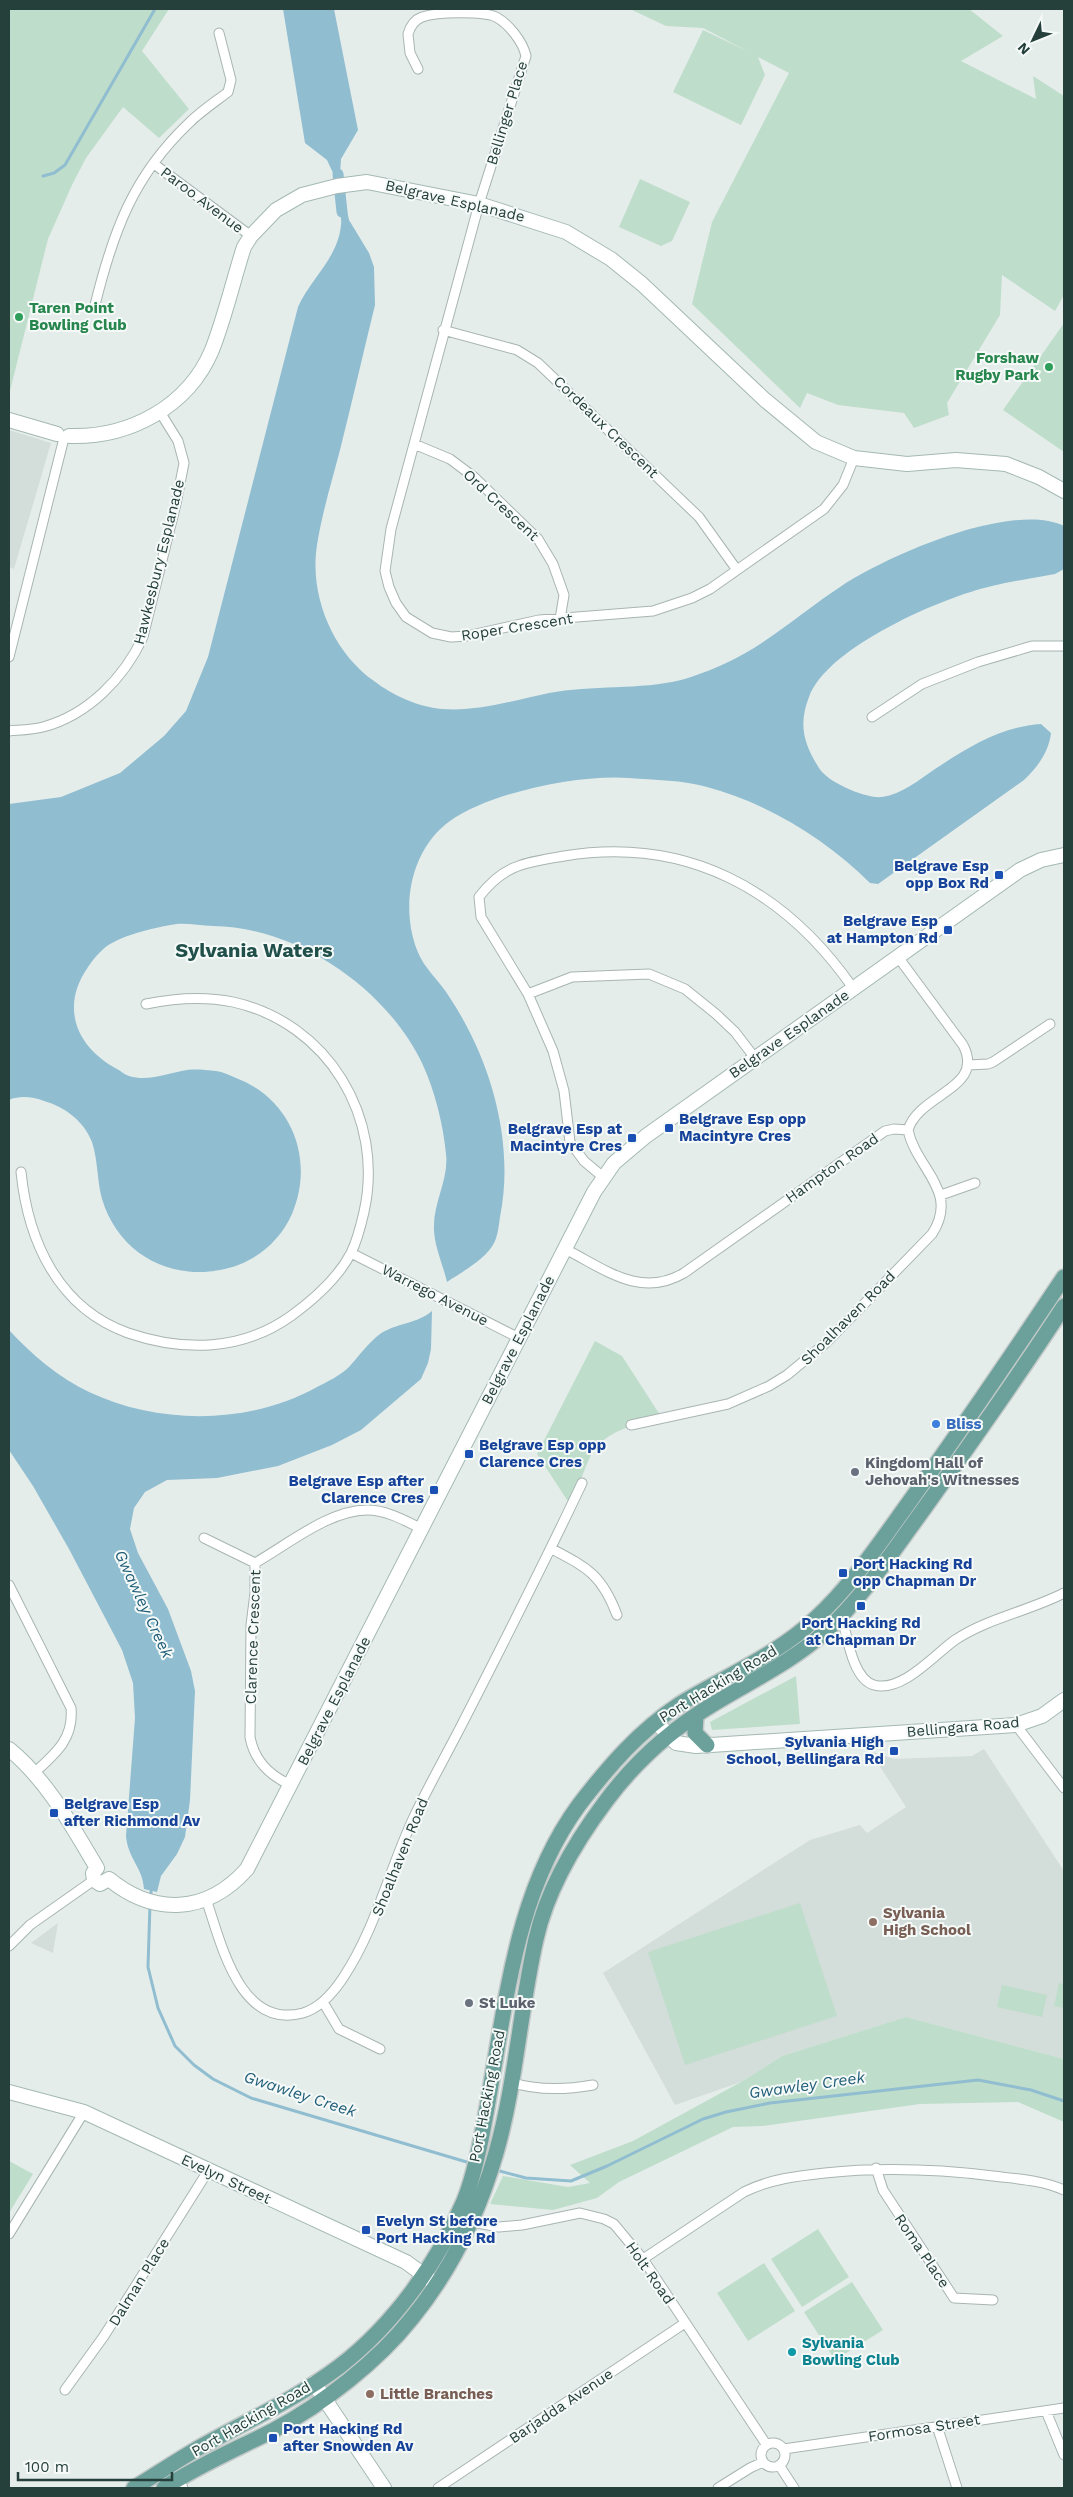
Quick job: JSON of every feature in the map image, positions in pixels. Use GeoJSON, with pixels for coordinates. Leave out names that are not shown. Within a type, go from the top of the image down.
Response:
{"type":"FeatureCollection","features":[{"type":"Feature","properties":{"kind":"main road","name":"Port Hacking Road"},"geometry":{"type":"LineString","coordinates":[[134,2488],[201,2447],[266,2413],[314,2384],[360,2349],[382,2326],[424,2274],[452,2224],[468,2188],[478,2149],[495,2063],[506,1985],[525,1914],[542,1867],[564,1826],[586,1796],[623,1752],[656,1722],[686,1701],[791,1640],[820,1615],[865,1562],[986,1396],[1064,1277]]}},
{"type":"Feature","properties":{"kind":"main road","name":"Port Hacking Road"},"geometry":{"type":"LineString","coordinates":[[164,2488],[181,2484],[284,2424],[324,2398],[392,2340],[412,2319],[436,2284],[472,2222],[485,2186],[496,2153],[537,1936],[552,1893],[581,1837],[606,1800],[640,1762],[668,1736],[696,1715],[791,1658],[829,1629],[894,1550],[1006,1395],[1064,1306]]}},
{"type":"Feature","properties":{"kind":"main road"},"geometry":{"type":"LineString","coordinates":[[696,1715],[695,1732],[708,1745]]}},
{"type":"Feature","properties":{"kind":"street","name":"Bellinger Place"},"geometry":{"type":"LineString","coordinates":[[418,69],[407,41],[410,29],[423,17],[462,14],[489,15],[503,23],[522,43],[525,62],[479,204]]}},
{"type":"Feature","properties":{"kind":"street"},"geometry":{"type":"LineString","coordinates":[[95,305],[108,254],[126,205],[154,164],[190,122],[228,92],[231,80],[219,33]]}},
{"type":"Feature","properties":{"kind":"street","name":"Paroo Avenue"},"geometry":{"type":"LineString","coordinates":[[154,164],[250,236]]}},
{"type":"Feature","properties":{"kind":"street","name":"Belgrave Esplanade"},"geometry":{"type":"LineString","coordinates":[[9,420],[63,437],[107,433],[148,420],[185,392],[212,350],[244,247],[250,236],[276,210],[302,195],[367,182],[479,204],[566,232],[611,259],[642,284],[798,430],[816,442],[854,458],[907,464],[956,460],[1006,464],[1039,477],[1064,491]]}},
{"type":"Feature","properties":{"kind":"street","name":"Roper Crescent"},"geometry":{"type":"LineString","coordinates":[[479,204],[443,330],[391,529],[385,571],[392,595],[406,617],[432,633],[451,637],[467,636],[539,620],[653,611],[692,598],[738,570],[824,509],[838,494],[854,458]]}},
{"type":"Feature","properties":{"kind":"street","name":"Cordeaux Crescent"},"geometry":{"type":"LineString","coordinates":[[443,330],[516,350],[538,363],[699,517],[738,570]]}},
{"type":"Feature","properties":{"kind":"street","name":"Hawkesbury Esplanade"},"geometry":{"type":"LineString","coordinates":[[9,731],[44,727],[86,706],[106,690],[135,653],[143,637],[176,504],[184,463],[178,441],[160,412]]}},
{"type":"Feature","properties":{"kind":"street"},"geometry":{"type":"LineString","coordinates":[[9,656],[63,437]]}},
{"type":"Feature","properties":{"kind":"street","name":"Ord Crescent"},"geometry":{"type":"LineString","coordinates":[[414,444],[450,459],[474,477],[538,539],[553,564],[564,595],[560,618]]}},
{"type":"Feature","properties":{"kind":"street"},"geometry":{"type":"LineString","coordinates":[[872,717],[922,684],[978,662],[1032,646],[1064,646]]}},
{"type":"Feature","properties":{"kind":"street"},"geometry":{"type":"LineString","coordinates":[[603,1177],[584,1160],[570,1142],[564,1091],[553,1052],[528,994],[481,917],[478,897],[498,875],[525,863],[608,851],[657,856],[718,873],[777,905],[810,934],[837,965],[853,988]]}},
{"type":"Feature","properties":{"kind":"street","name":"Belgrave Esplanade"},"geometry":{"type":"LineString","coordinates":[[95,1874],[106,1868],[110,1873],[109,1879],[142,1900],[158,1904],[179,1905],[206,1899],[231,1885],[247,1869],[518,1338],[603,1177],[636,1144],[1020,870],[1040,860],[1064,855]]}},
{"type":"Feature","properties":{"kind":"street"},"geometry":{"type":"LineString","coordinates":[[898,957],[963,1045],[968,1057],[968,1065],[960,1082],[914,1115],[908,1130],[914,1149],[941,1195],[975,1183]]}},
{"type":"Feature","properties":{"kind":"street"},"geometry":{"type":"LineString","coordinates":[[528,994],[572,977],[649,974],[685,990],[716,1014],[735,1032],[755,1058]]}},
{"type":"Feature","properties":{"kind":"street"},"geometry":{"type":"LineString","coordinates":[[21,1172],[24,1199],[33,1236],[55,1276],[70,1294],[91,1313],[114,1328],[160,1343],[205,1346],[248,1339],[263,1332],[281,1323],[310,1302],[352,1252],[369,1190],[369,1163],[364,1131],[358,1110],[347,1088],[320,1049],[293,1029],[263,1013],[233,1002],[177,998],[146,1004]]}},
{"type":"Feature","properties":{"kind":"street"},"geometry":{"type":"LineString","coordinates":[[968,1065],[994,1062],[1050,1024]]}},
{"type":"Feature","properties":{"kind":"street","name":"Hampton Road"},"geometry":{"type":"LineString","coordinates":[[566,1249],[626,1280],[646,1284],[664,1283],[684,1273],[885,1131],[894,1129],[908,1130]]}},
{"type":"Feature","properties":{"kind":"street","name":"Shoalhaven Road"},"geometry":{"type":"LineString","coordinates":[[631,1425],[728,1404],[769,1386],[799,1367],[827,1342],[932,1234],[942,1210],[941,1195]]}},
{"type":"Feature","properties":{"kind":"street","name":"Warrego Avenue"},"geometry":{"type":"LineString","coordinates":[[352,1252],[518,1338]]}},
{"type":"Feature","properties":{"kind":"street","name":"Shoalhaven Road"},"geometry":{"type":"LineString","coordinates":[[206,1899],[230,1966],[245,1995],[267,2011],[279,2014],[301,2013],[323,2002],[342,1979],[372,1926],[412,1820],[552,1548],[582,1483]]}},
{"type":"Feature","properties":{"kind":"street","name":"Clarence Crescent"},"geometry":{"type":"LineString","coordinates":[[291,1785],[266,1769],[252,1749],[250,1737],[251,1625],[255,1594],[255,1563],[305,1533],[344,1513],[376,1511],[402,1519],[422,1529]]}},
{"type":"Feature","properties":{"kind":"street"},"geometry":{"type":"LineString","coordinates":[[204,1538],[255,1563]]}},
{"type":"Feature","properties":{"kind":"street"},"geometry":{"type":"LineString","coordinates":[[552,1548],[581,1564],[596,1576],[608,1591],[617,1615]]}},
{"type":"Feature","properties":{"kind":"street"},"geometry":{"type":"LineString","coordinates":[[9,1585],[71,1708],[72,1720],[65,1742],[34,1773]]}},
{"type":"Feature","properties":{"kind":"street"},"geometry":{"type":"LineString","coordinates":[[841,1614],[859,1673],[868,1682],[884,1686],[907,1677],[955,1640],[1064,1593]]}},
{"type":"Feature","properties":{"kind":"street","name":"Bellingara Road"},"geometry":{"type":"LineString","coordinates":[[656,1722],[676,1743],[686,1746],[708,1745],[1016,1725],[1042,1716],[1064,1700]]}},
{"type":"Feature","properties":{"kind":"street"},"geometry":{"type":"LineString","coordinates":[[1016,1725],[1064,1788]]}},
{"type":"Feature","properties":{"kind":"street"},"geometry":{"type":"LineString","coordinates":[[9,1749],[34,1773],[69,1822],[95,1874],[30,1925],[9,1946]]}},
{"type":"Feature","properties":{"kind":"street"},"geometry":{"type":"LineString","coordinates":[[323,2002],[340,2029],[380,2049]]}},
{"type":"Feature","properties":{"kind":"street"},"geometry":{"type":"LineString","coordinates":[[510,2082],[528,2088],[569,2090],[593,2085]]}},
{"type":"Feature","properties":{"kind":"street","name":"Evelyn Street"},"geometry":{"type":"LineString","coordinates":[[9,2092],[84,2112],[370,2245],[424,2274],[436,2284]]}},
{"type":"Feature","properties":{"kind":"street"},"geometry":{"type":"LineString","coordinates":[[9,2234],[84,2112]]}},
{"type":"Feature","properties":{"kind":"street"},"geometry":{"type":"LineString","coordinates":[[643,2259],[744,2192],[759,2184],[789,2177],[876,2168],[942,2170],[1047,2183],[1064,2190]]}},
{"type":"Feature","properties":{"kind":"street","name":"Roma Place"},"geometry":{"type":"LineString","coordinates":[[876,2168],[883,2190],[954,2298],[993,2300]]}},
{"type":"Feature","properties":{"kind":"street","name":"Dalman Place"},"geometry":{"type":"LineString","coordinates":[[65,2390],[104,2336],[208,2171]]}},
{"type":"Feature","properties":{"kind":"street","name":"Holt Road"},"geometry":{"type":"LineString","coordinates":[[472,2222],[499,2227],[522,2225],[572,2214],[590,2214],[614,2224],[643,2259],[766,2444]]}},
{"type":"Feature","properties":{"kind":"street","name":"Barjadda Avenue"},"geometry":{"type":"LineString","coordinates":[[438,2488],[685,2324]]}},
{"type":"Feature","properties":{"kind":"street"},"geometry":{"type":"LineString","coordinates":[[314,2384],[384,2488]]}},
{"type":"Feature","properties":{"kind":"street","name":"Formosa Street"},"geometry":{"type":"LineString","coordinates":[[784,2450],[1064,2408]]}},
{"type":"Feature","properties":{"kind":"street"},"geometry":{"type":"LineString","coordinates":[[1046,2411],[1064,2455]]}},
{"type":"Feature","properties":{"kind":"street"},"geometry":{"type":"LineString","coordinates":[[937,2426],[957,2488]]}},
{"type":"Feature","properties":{"kind":"street"},"geometry":{"type":"LineString","coordinates":[[776,2443],[784,2450],[784,2460],[779,2465],[772,2467],[763,2462],[761,2453],[766,2444],[776,2443]]}},
{"type":"Feature","properties":{"kind":"street"},"geometry":{"type":"LineString","coordinates":[[718,2488],[763,2462]]}},
{"type":"Feature","properties":{"kind":"street"},"geometry":{"type":"LineString","coordinates":[[779,2465],[794,2488]]}},
{"type":"Feature","properties":{"kind":"shaded area"},"geometry":{"type":"Polygon","coordinates":[[[9,430],[51,443],[14,569],[9,567],[9,430]]]}},
{"type":"Feature","properties":{"kind":"shaded area","name":"Sylvania High School"},"geometry":{"type":"Polygon","coordinates":[[[984,1749],[1064,1871],[1064,2059],[906,2017],[782,2056],[741,2082],[675,2105],[603,1973],[810,1840],[860,1825],[867,1833],[906,1807],[870,1751],[894,1759],[972,1756],[984,1749]]]}},
{"type":"Feature","properties":{"kind":"shaded area"},"geometry":{"type":"Polygon","coordinates":[[[58,1923],[53,1953],[31,1943],[58,1923]]]}},
{"type":"Feature","properties":{"kind":"green space"},"geometry":{"type":"Polygon","coordinates":[[[9,9],[169,9],[142,51],[189,109],[159,138],[123,107],[86,158],[48,239],[9,395],[9,9]]]}},
{"type":"Feature","properties":{"kind":"green space"},"geometry":{"type":"Polygon","coordinates":[[[630,9],[969,9],[1003,36],[961,61],[1036,99],[1033,76],[1064,96],[1064,295],[1055,311],[1002,275],[1000,315],[947,403],[949,415],[914,428],[904,413],[838,405],[807,393],[800,408],[692,304],[712,222],[789,73],[758,57],[765,75],[741,125],[673,92],[703,30],[747,51],[703,28],[666,26],[630,9]]]}},
{"type":"Feature","properties":{"kind":"green space"},"geometry":{"type":"Polygon","coordinates":[[[640,179],[690,202],[672,241],[661,246],[619,227],[640,179]]]}},
{"type":"Feature","properties":{"kind":"green space","name":"Forshaw Rugby Park"},"geometry":{"type":"Polygon","coordinates":[[[1064,323],[1064,452],[1003,410],[1064,323]]]}},
{"type":"Feature","properties":{"kind":"green space"},"geometry":{"type":"Polygon","coordinates":[[[595,1341],[622,1356],[662,1418],[622,1429],[604,1440],[588,1461],[571,1506],[537,1454],[595,1341]]]}},
{"type":"Feature","properties":{"kind":"green space"},"geometry":{"type":"Polygon","coordinates":[[[796,1676],[800,1724],[712,1730],[710,1722],[796,1676]]]}},
{"type":"Feature","properties":{"kind":"green space"},"geometry":{"type":"Polygon","coordinates":[[[800,1903],[837,2016],[685,2065],[648,1952],[800,1903]]]}},
{"type":"Feature","properties":{"kind":"green space"},"geometry":{"type":"Polygon","coordinates":[[[1059,1983],[1064,1984],[1064,2008],[1054,2006],[1059,1983]]]}},
{"type":"Feature","properties":{"kind":"green space"},"geometry":{"type":"Polygon","coordinates":[[[1002,1985],[1047,1995],[1042,2017],[997,2007],[1002,1985]]]}},
{"type":"Feature","properties":{"kind":"green space"},"geometry":{"type":"Polygon","coordinates":[[[906,2017],[1064,2059],[1064,2122],[1018,2102],[920,2104],[763,2126],[733,2127],[619,2182],[597,2198],[553,2210],[490,2204],[503,2176],[568,2187],[590,2183],[570,2165],[633,2141],[741,2082],[782,2056],[906,2017]]]}},
{"type":"Feature","properties":{"kind":"green space"},"geometry":{"type":"Polygon","coordinates":[[[9,2161],[33,2174],[9,2213],[9,2161]]]}},
{"type":"Feature","properties":{"kind":"green space"},"geometry":{"type":"Polygon","coordinates":[[[818,2229],[849,2277],[802,2307],[771,2259],[818,2229]]]}},
{"type":"Feature","properties":{"kind":"green space"},"geometry":{"type":"Polygon","coordinates":[[[764,2263],[795,2311],[748,2341],[717,2293],[764,2263]]]}},
{"type":"Feature","properties":{"kind":"green space"},"geometry":{"type":"Polygon","coordinates":[[[852,2282],[883,2330],[835,2360],[804,2312],[852,2282]]]}},
{"type":"Feature","properties":{"kind":"water"},"geometry":{"type":"Polygon","coordinates":[[[283,9],[334,9],[358,130],[341,159],[340,174],[334,175],[327,160],[305,143],[283,9]]]}},
{"type":"Feature","properties":{"kind":"water"},"geometry":{"type":"Polygon","coordinates":[[[344,196],[349,220],[369,253],[374,267],[375,305],[317,545],[315,564],[317,584],[327,621],[347,655],[359,669],[374,681],[406,700],[433,708],[469,709],[549,693],[649,685],[681,680],[740,656],[756,647],[843,585],[890,560],[920,547],[951,535],[1014,520],[1041,520],[1064,526],[1064,569],[1055,574],[1000,584],[971,592],[945,601],[889,627],[838,660],[820,678],[809,697],[804,717],[804,734],[819,768],[838,784],[875,797],[882,797],[903,790],[960,753],[998,734],[1012,729],[1041,724],[1051,733],[1048,746],[1042,758],[1024,780],[878,884],[870,883],[853,867],[815,838],[773,813],[729,794],[698,785],[678,782],[609,778],[586,779],[536,787],[488,801],[450,821],[437,833],[426,847],[412,879],[410,915],[412,933],[420,957],[442,986],[465,1022],[488,1075],[502,1132],[504,1160],[504,1189],[495,1241],[481,1259],[447,1282],[434,1232],[436,1208],[444,1181],[446,1154],[438,1108],[422,1063],[406,1036],[386,1010],[362,987],[336,967],[307,950],[276,937],[245,929],[186,924],[170,925],[136,933],[110,944],[100,953],[88,967],[75,997],[74,1011],[82,1038],[103,1060],[126,1075],[144,1078],[190,1070],[221,1072],[255,1088],[272,1101],[284,1116],[294,1134],[299,1153],[301,1173],[298,1194],[292,1214],[280,1234],[253,1258],[232,1267],[200,1272],[181,1271],[147,1258],[132,1247],[109,1218],[100,1192],[92,1142],[89,1134],[79,1121],[59,1107],[40,1100],[22,1097],[9,1100],[9,804],[61,797],[120,773],[164,736],[186,711],[208,657],[298,307],[335,248],[341,225],[338,197],[344,196]]]}},
{"type":"Feature","properties":{"kind":"water"},"geometry":{"type":"Polygon","coordinates":[[[432,1311],[431,1349],[428,1363],[421,1379],[361,1430],[332,1445],[278,1466],[217,1478],[167,1480],[145,1492],[134,1508],[130,1529],[138,1553],[168,1609],[191,1671],[195,1691],[190,1800],[185,1837],[177,1854],[161,1876],[157,1892],[144,1889],[141,1875],[127,1844],[126,1836],[135,1718],[133,1683],[122,1650],[69,1549],[33,1486],[9,1450],[9,1330],[46,1365],[67,1380],[89,1392],[116,1403],[145,1410],[174,1415],[204,1416],[233,1414],[263,1408],[291,1399],[342,1373],[368,1345],[386,1330],[420,1319],[432,1311]]]}},
{"type":"Feature","properties":{"kind":"waterway"},"geometry":{"type":"LineString","coordinates":[[43,176],[54,173],[65,165],[155,9]]}},
{"type":"Feature","properties":{"kind":"waterway"},"geometry":{"type":"LineString","coordinates":[[338,174],[342,212]]}},
{"type":"Feature","properties":{"kind":"waterway","name":"Gwawley Creek"},"geometry":{"type":"LineString","coordinates":[[151,1891],[151,1898]]}},
{"type":"Feature","properties":{"kind":"waterway","name":"Gwawley Creek"},"geometry":{"type":"LineString","coordinates":[[150,1904],[148,1967],[158,2008],[175,2046],[194,2065],[213,2079],[251,2098],[470,2163]]}},
{"type":"Feature","properties":{"kind":"waterway","name":"Gwawley Creek"},"geometry":{"type":"LineString","coordinates":[[496,2170],[526,2178],[571,2181],[607,2166],[703,2119],[770,2103],[978,2080],[1031,2090],[1064,2101]]}},
{"type":"Feature","properties":{"kind":"place","name":"Taren Point Bowling Club"},"geometry":{"type":"Point","coordinates":[19,317]}},
{"type":"Feature","properties":{"kind":"place","name":"Forshaw Rugby Park"},"geometry":{"type":"Point","coordinates":[1049,367]}},
{"type":"Feature","properties":{"kind":"place","name":"Belgrave Esp opp Box Rd"},"geometry":{"type":"Point","coordinates":[999,875]}},
{"type":"Feature","properties":{"kind":"place","name":"Belgrave Esp at Hampton Rd"},"geometry":{"type":"Point","coordinates":[948,930]}},
{"type":"Feature","properties":{"kind":"place","name":"Belgrave Esp opp Macintyre Cres"},"geometry":{"type":"Point","coordinates":[669,1128]}},
{"type":"Feature","properties":{"kind":"place","name":"Belgrave Esp at Macintyre Cres"},"geometry":{"type":"Point","coordinates":[632,1138]}},
{"type":"Feature","properties":{"kind":"place","name":"Bliss"},"geometry":{"type":"Point","coordinates":[936,1424]}},
{"type":"Feature","properties":{"kind":"place","name":"Belgrave Esp opp Clarence Cres"},"geometry":{"type":"Point","coordinates":[469,1454]}},
{"type":"Feature","properties":{"kind":"place","name":"Kingdom Hall of Jehovah's Witnesses"},"geometry":{"type":"Point","coordinates":[855,1472]}},
{"type":"Feature","properties":{"kind":"place","name":"Belgrave Esp after Clarence Cres"},"geometry":{"type":"Point","coordinates":[434,1490]}},
{"type":"Feature","properties":{"kind":"place","name":"Port Hacking Rd opp Chapman Dr"},"geometry":{"type":"Point","coordinates":[843,1573]}},
{"type":"Feature","properties":{"kind":"place","name":"Port Hacking Rd at Chapman Dr"},"geometry":{"type":"Point","coordinates":[861,1606]}},
{"type":"Feature","properties":{"kind":"place","name":"Sylvania High School, Bellingara Rd"},"geometry":{"type":"Point","coordinates":[894,1751]}},
{"type":"Feature","properties":{"kind":"place","name":"Belgrave Esp after Richmond Av"},"geometry":{"type":"Point","coordinates":[54,1813]}},
{"type":"Feature","properties":{"kind":"place","name":"Sylvania High School"},"geometry":{"type":"Point","coordinates":[873,1922]}},
{"type":"Feature","properties":{"kind":"place","name":"St Luke"},"geometry":{"type":"Point","coordinates":[469,2003]}},
{"type":"Feature","properties":{"kind":"place","name":"Evelyn St before Port Hacking Rd"},"geometry":{"type":"Point","coordinates":[366,2230]}},
{"type":"Feature","properties":{"kind":"place","name":"Sylvania Bowling Club"},"geometry":{"type":"Point","coordinates":[792,2352]}},
{"type":"Feature","properties":{"kind":"place","name":"Little Branches"},"geometry":{"type":"Point","coordinates":[370,2394]}},
{"type":"Feature","properties":{"kind":"place","name":"Port Hacking Rd after Snowden Av"},"geometry":{"type":"Point","coordinates":[273,2438]}},
{"type":"Feature","properties":{"kind":"district","name":"Sylvania Waters"},"geometry":{"type":"Point","coordinates":[254,950]}}]}
